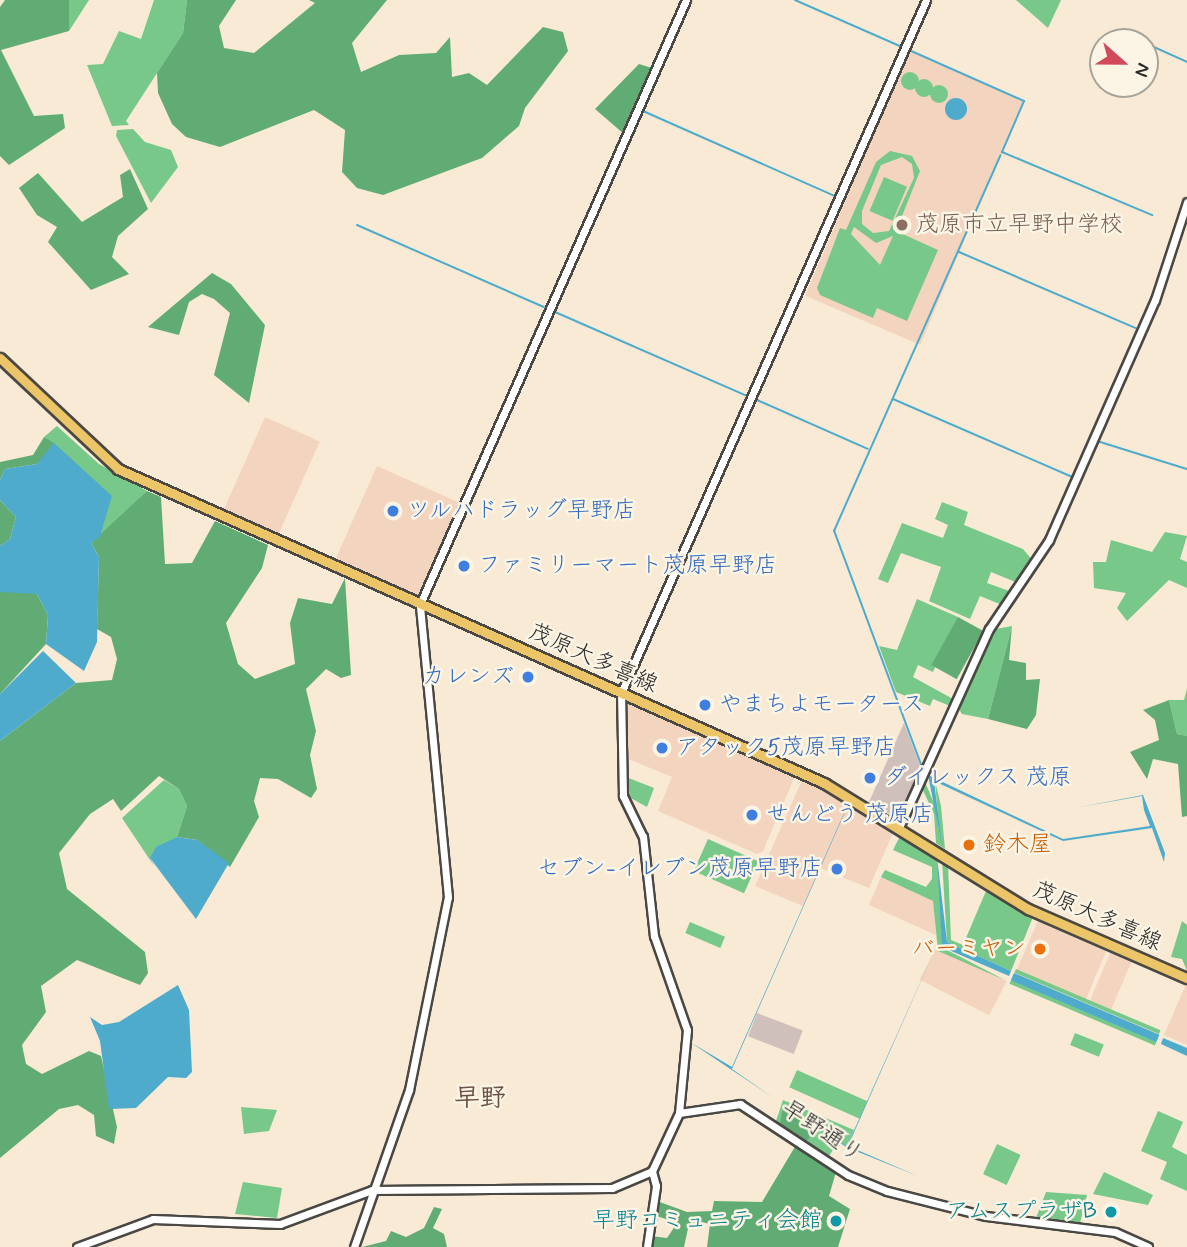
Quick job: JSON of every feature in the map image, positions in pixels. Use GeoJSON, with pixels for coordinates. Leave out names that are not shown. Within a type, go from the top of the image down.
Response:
{"type":"FeatureCollection","features":[{"type":"Feature","properties":{"kind":"main road","name":"茂原大多喜線"},"geometry":{"type":"LineString","coordinates":[[0,358],[118,469],[824,783],[900,825],[1028,909],[1187,978]]}},
{"type":"Feature","properties":{"kind":"street"},"geometry":{"type":"LineString","coordinates":[[355,1247],[372,1190],[409,1090],[448,897],[420,604],[686,0]]}},
{"type":"Feature","properties":{"kind":"street"},"geometry":{"type":"LineString","coordinates":[[647,1247],[656,1186],[652,1171],[679,1113],[686,1021],[654,936],[643,837],[623,796],[621,693],[926,0]]}},
{"type":"Feature","properties":{"kind":"street"},"geometry":{"type":"LineString","coordinates":[[900,825],[989,629],[1049,540],[1155,300],[1187,202]]}},
{"type":"Feature","properties":{"kind":"street","name":"早野通り"},"geometry":{"type":"LineString","coordinates":[[679,1113],[740,1104],[848,1175],[887,1191],[975,1214],[1115,1232],[1148,1247]]}},
{"type":"Feature","properties":{"kind":"street"},"geometry":{"type":"LineString","coordinates":[[77,1247],[153,1219],[280,1224],[372,1190],[612,1188],[652,1171]]}},
{"type":"Feature","properties":{"kind":"shaded area","name":"茂原市立早野中学校"},"geometry":{"type":"Polygon","coordinates":[[[909,51],[1024,100],[920,345],[805,296],[909,51]]]}},
{"type":"Feature","properties":{"kind":"shaded area"},"geometry":{"type":"Polygon","coordinates":[[[265,417],[320,441],[277,537],[222,513],[265,417]]]}},
{"type":"Feature","properties":{"kind":"shaded area"},"geometry":{"type":"Polygon","coordinates":[[[377,466],[461,503],[418,599],[334,562],[377,466]]]}},
{"type":"Feature","properties":{"kind":"shaded area"},"geometry":{"type":"Polygon","coordinates":[[[625,701],[795,776],[763,851],[757,854],[658,811],[672,777],[626,758],[625,701]]]}},
{"type":"Feature","properties":{"kind":"shaded area"},"geometry":{"type":"Polygon","coordinates":[[[904,723],[921,768],[901,813],[893,816],[869,802],[904,723]]]}},
{"type":"Feature","properties":{"kind":"shaded area"},"geometry":{"type":"Polygon","coordinates":[[[802,780],[895,828],[869,888],[820,868],[803,906],[755,886],[802,780]]]}},
{"type":"Feature","properties":{"kind":"shaded area"},"geometry":{"type":"Polygon","coordinates":[[[881,877],[933,901],[936,935],[869,905],[881,877]]]}},
{"type":"Feature","properties":{"kind":"shaded area"},"geometry":{"type":"Polygon","coordinates":[[[1038,920],[1107,949],[1086,1000],[1017,971],[1038,920]]]}},
{"type":"Feature","properties":{"kind":"shaded area"},"geometry":{"type":"Polygon","coordinates":[[[937,946],[1006,981],[989,1015],[920,980],[937,946]]]}},
{"type":"Feature","properties":{"kind":"shaded area"},"geometry":{"type":"Polygon","coordinates":[[[1111,951],[1132,960],[1111,1010],[1090,1001],[1111,951]]]}},
{"type":"Feature","properties":{"kind":"shaded area"},"geometry":{"type":"Polygon","coordinates":[[[1187,984],[1187,1045],[1164,1035],[1187,984]]]}},
{"type":"Feature","properties":{"kind":"shaded area"},"geometry":{"type":"Polygon","coordinates":[[[757,1013],[803,1031],[794,1054],[748,1036],[757,1013]]]}},
{"type":"Feature","properties":{"kind":"green space"},"geometry":{"type":"Polygon","coordinates":[[[5,0],[69,0],[69,31],[1,50],[34,116],[63,114],[65,128],[9,165],[0,156],[0,7],[5,0]]]}},
{"type":"Feature","properties":{"kind":"green space"},"geometry":{"type":"Polygon","coordinates":[[[69,0],[89,0],[69,31],[67,14],[69,0]]]}},
{"type":"Feature","properties":{"kind":"green space"},"geometry":{"type":"Polygon","coordinates":[[[154,0],[187,0],[183,33],[126,121],[129,125],[112,126],[87,65],[103,64],[119,31],[141,39],[154,0]]]}},
{"type":"Feature","properties":{"kind":"green space"},"geometry":{"type":"Polygon","coordinates":[[[187,0],[236,0],[219,26],[224,48],[254,53],[315,3],[309,0],[387,0],[352,43],[361,72],[399,55],[436,53],[450,37],[452,77],[469,73],[487,85],[543,27],[563,32],[568,51],[525,108],[519,126],[482,158],[383,195],[357,188],[342,172],[345,130],[314,110],[220,147],[186,137],[172,124],[158,93],[157,73],[183,33],[187,0]]]}},
{"type":"Feature","properties":{"kind":"green space"},"geometry":{"type":"Polygon","coordinates":[[[1016,0],[1061,0],[1048,28],[1016,0]]]}},
{"type":"Feature","properties":{"kind":"green space"},"geometry":{"type":"Polygon","coordinates":[[[639,64],[652,68],[624,134],[595,109],[639,64]]]}},
{"type":"Feature","properties":{"kind":"green space"},"geometry":{"type":"Polygon","coordinates":[[[910,72],[916,75],[919,81],[916,87],[910,90],[904,87],[901,81],[904,75],[910,72]]]}},
{"type":"Feature","properties":{"kind":"green space"},"geometry":{"type":"Polygon","coordinates":[[[924,79],[930,82],[933,88],[930,94],[924,97],[918,94],[915,88],[918,82],[924,79]]]}},
{"type":"Feature","properties":{"kind":"green space"},"geometry":{"type":"Polygon","coordinates":[[[939,85],[945,88],[948,94],[945,100],[939,103],[933,100],[930,94],[933,88],[939,85]]]}},
{"type":"Feature","properties":{"kind":"green space"},"geometry":{"type":"Polygon","coordinates":[[[133,129],[145,142],[171,150],[178,167],[151,203],[116,136],[117,130],[133,129]]]}},
{"type":"Feature","properties":{"kind":"green space"},"geometry":{"type":"Polygon","coordinates":[[[890,151],[912,156],[920,171],[896,231],[938,250],[907,321],[877,308],[873,318],[820,295],[817,288],[840,228],[846,230],[876,162],[890,151]],[[902,157],[881,165],[862,211],[862,224],[873,233],[889,231],[914,178],[912,164],[902,157]],[[854,227],[851,234],[880,265],[893,236],[876,243],[854,227]]]}},
{"type":"Feature","properties":{"kind":"green space"},"geometry":{"type":"Polygon","coordinates":[[[130,169],[148,209],[118,236],[112,257],[129,274],[91,290],[48,242],[57,227],[37,215],[19,188],[38,173],[82,222],[123,197],[120,175],[130,169]]]}},
{"type":"Feature","properties":{"kind":"green space"},"geometry":{"type":"Polygon","coordinates":[[[884,177],[907,187],[893,221],[870,211],[884,177]]]}},
{"type":"Feature","properties":{"kind":"green space"},"geometry":{"type":"Polygon","coordinates":[[[212,273],[231,284],[265,325],[249,403],[214,375],[230,313],[214,299],[202,294],[189,302],[179,335],[148,327],[212,273]]]}},
{"type":"Feature","properties":{"kind":"green space"},"geometry":{"type":"Polygon","coordinates":[[[57,426],[99,464],[147,491],[100,537],[111,496],[44,437],[57,426]]]}},
{"type":"Feature","properties":{"kind":"green space"},"geometry":{"type":"Polygon","coordinates":[[[44,437],[54,443],[51,451],[37,464],[5,469],[0,480],[0,462],[33,455],[44,437]]]}},
{"type":"Feature","properties":{"kind":"green space"},"geometry":{"type":"Polygon","coordinates":[[[147,491],[161,497],[165,564],[192,563],[215,521],[268,545],[262,568],[226,623],[238,664],[255,679],[295,664],[290,623],[298,598],[332,604],[345,578],[351,675],[341,678],[326,669],[306,689],[316,731],[310,755],[317,789],[311,798],[278,779],[260,778],[254,801],[259,817],[230,867],[197,840],[177,837],[187,806],[179,789],[159,776],[121,811],[113,799],[90,814],[59,853],[67,889],[145,952],[148,973],[140,985],[77,960],[41,986],[46,1012],[22,1045],[26,1064],[42,1074],[89,1051],[101,1056],[117,1127],[114,1144],[96,1136],[94,1115],[78,1105],[59,1109],[0,1158],[0,741],[76,683],[112,680],[117,659],[111,637],[97,629],[99,557],[91,543],[147,491]]]}},
{"type":"Feature","properties":{"kind":"green space"},"geometry":{"type":"Polygon","coordinates":[[[0,500],[16,517],[10,539],[0,546],[0,500]]]}},
{"type":"Feature","properties":{"kind":"green space"},"geometry":{"type":"Polygon","coordinates":[[[942,502],[968,512],[964,525],[1023,549],[1034,562],[1018,583],[991,572],[987,583],[1012,592],[1002,605],[980,596],[970,619],[929,601],[941,567],[901,553],[888,583],[878,579],[902,523],[943,538],[948,525],[935,519],[942,502]]]}},
{"type":"Feature","properties":{"kind":"green space"},"geometry":{"type":"Polygon","coordinates":[[[1165,532],[1187,536],[1180,559],[1187,562],[1187,588],[1169,580],[1127,621],[1117,608],[1126,593],[1094,588],[1093,562],[1106,562],[1111,540],[1152,552],[1165,532]]]}},
{"type":"Feature","properties":{"kind":"green space"},"geometry":{"type":"Polygon","coordinates":[[[23,589],[37,594],[48,615],[46,644],[0,694],[0,592],[23,589]]]}},
{"type":"Feature","properties":{"kind":"green space"},"geometry":{"type":"Polygon","coordinates":[[[917,599],[958,617],[933,672],[918,665],[913,677],[953,699],[950,706],[933,699],[930,706],[896,692],[879,646],[897,650],[917,599]]]}},
{"type":"Feature","properties":{"kind":"green space"},"geometry":{"type":"Polygon","coordinates":[[[958,617],[983,631],[957,679],[931,665],[958,617]]]}},
{"type":"Feature","properties":{"kind":"green space"},"geometry":{"type":"Polygon","coordinates":[[[1012,626],[988,719],[962,714],[959,709],[996,629],[1012,626]]]}},
{"type":"Feature","properties":{"kind":"green space"},"geometry":{"type":"Polygon","coordinates":[[[1012,626],[1009,660],[1026,663],[1026,680],[1040,679],[1036,715],[1027,729],[988,719],[1012,626]]]}},
{"type":"Feature","properties":{"kind":"green space"},"geometry":{"type":"Polygon","coordinates":[[[1187,689],[1187,736],[1177,734],[1169,700],[1184,700],[1187,689]]]}},
{"type":"Feature","properties":{"kind":"green space"},"geometry":{"type":"Polygon","coordinates":[[[1169,700],[1177,734],[1187,736],[1187,816],[1182,817],[1178,764],[1153,759],[1147,779],[1130,752],[1159,740],[1155,720],[1143,710],[1169,700]]]}},
{"type":"Feature","properties":{"kind":"green space"},"geometry":{"type":"Polygon","coordinates":[[[626,777],[654,788],[647,807],[627,796],[626,777]]]}},
{"type":"Feature","properties":{"kind":"green space"},"geometry":{"type":"Polygon","coordinates":[[[164,780],[179,789],[187,806],[177,837],[150,858],[154,866],[122,818],[164,780]]]}},
{"type":"Feature","properties":{"kind":"green space"},"geometry":{"type":"Polygon","coordinates":[[[935,781],[941,806],[945,849],[936,843],[934,814],[922,788],[925,782],[936,808],[940,839],[935,781]]]}},
{"type":"Feature","properties":{"kind":"green space"},"geometry":{"type":"Polygon","coordinates":[[[900,836],[937,857],[945,949],[1007,981],[938,951],[933,901],[881,877],[885,870],[926,887],[932,879],[932,867],[893,850],[900,836]]]}},
{"type":"Feature","properties":{"kind":"green space"},"geometry":{"type":"Polygon","coordinates":[[[708,839],[758,861],[744,893],[694,871],[708,839]]]}},
{"type":"Feature","properties":{"kind":"green space"},"geometry":{"type":"Polygon","coordinates":[[[942,860],[948,865],[951,940],[963,945],[986,891],[1033,917],[1011,971],[947,942],[942,860]]]}},
{"type":"Feature","properties":{"kind":"green space"},"geometry":{"type":"Polygon","coordinates":[[[1182,921],[1187,925],[1187,971],[1182,959],[1171,957],[1182,921]]]}},
{"type":"Feature","properties":{"kind":"green space"},"geometry":{"type":"Polygon","coordinates":[[[690,922],[725,937],[720,948],[685,933],[690,922]]]}},
{"type":"Feature","properties":{"kind":"green space"},"geometry":{"type":"Polygon","coordinates":[[[1016,969],[1161,1030],[1159,1034],[1014,973],[1016,969]]]}},
{"type":"Feature","properties":{"kind":"green space"},"geometry":{"type":"Polygon","coordinates":[[[1011,980],[1156,1042],[1155,1045],[1009,984],[1011,980]]]}},
{"type":"Feature","properties":{"kind":"green space"},"geometry":{"type":"Polygon","coordinates":[[[1075,1033],[1104,1045],[1099,1057],[1070,1045],[1075,1033]]]}},
{"type":"Feature","properties":{"kind":"green space"},"geometry":{"type":"Polygon","coordinates":[[[797,1070],[867,1101],[860,1119],[789,1087],[797,1070]]]}},
{"type":"Feature","properties":{"kind":"green space"},"geometry":{"type":"Polygon","coordinates":[[[783,1100],[854,1130],[847,1146],[839,1141],[827,1159],[818,1153],[776,1121],[783,1100]]]}},
{"type":"Feature","properties":{"kind":"green space"},"geometry":{"type":"Polygon","coordinates":[[[241,1107],[277,1110],[269,1131],[244,1134],[241,1107]]]}},
{"type":"Feature","properties":{"kind":"green space"},"geometry":{"type":"Polygon","coordinates":[[[783,1108],[797,1115],[811,1137],[804,1142],[780,1124],[783,1108]]]}},
{"type":"Feature","properties":{"kind":"green space"},"geometry":{"type":"Polygon","coordinates":[[[1158,1111],[1183,1122],[1172,1147],[1187,1155],[1187,1191],[1160,1179],[1167,1162],[1141,1151],[1158,1111]]]}},
{"type":"Feature","properties":{"kind":"green space"},"geometry":{"type":"Polygon","coordinates":[[[997,1144],[1021,1155],[1007,1185],[983,1174],[997,1144]]]}},
{"type":"Feature","properties":{"kind":"green space"},"geometry":{"type":"Polygon","coordinates":[[[796,1145],[836,1172],[829,1196],[850,1209],[838,1247],[707,1247],[710,1224],[702,1222],[689,1224],[684,1247],[651,1247],[651,1236],[667,1238],[677,1223],[654,1215],[657,1201],[687,1212],[712,1211],[714,1201],[762,1202],[796,1145]]]}},
{"type":"Feature","properties":{"kind":"green space"},"geometry":{"type":"Polygon","coordinates":[[[1104,1172],[1153,1195],[1148,1205],[1093,1194],[1104,1172]]]}},
{"type":"Feature","properties":{"kind":"green space"},"geometry":{"type":"Polygon","coordinates":[[[243,1182],[282,1188],[277,1218],[235,1214],[243,1182]]]}},
{"type":"Feature","properties":{"kind":"green space"},"geometry":{"type":"Polygon","coordinates":[[[1046,1192],[1087,1195],[1080,1223],[1036,1218],[1046,1192]]]}},
{"type":"Feature","properties":{"kind":"green space"},"geometry":{"type":"Polygon","coordinates":[[[434,1207],[442,1209],[433,1228],[444,1234],[447,1247],[362,1247],[386,1241],[391,1231],[406,1237],[424,1228],[434,1207]]]}},
{"type":"Feature","properties":{"kind":"water"},"geometry":{"type":"Polygon","coordinates":[[[952,98],[960,98],[967,105],[967,113],[960,120],[952,120],[945,113],[945,105],[952,98]]]}},
{"type":"Feature","properties":{"kind":"water"},"geometry":{"type":"Polygon","coordinates":[[[54,443],[112,496],[100,537],[91,543],[99,557],[97,642],[84,671],[46,644],[48,615],[37,594],[0,592],[0,546],[10,539],[16,517],[0,500],[0,480],[5,469],[37,464],[54,443]]]}},
{"type":"Feature","properties":{"kind":"water"},"geometry":{"type":"Polygon","coordinates":[[[43,651],[76,683],[0,741],[0,694],[43,651]]]}},
{"type":"Feature","properties":{"kind":"water"},"geometry":{"type":"Polygon","coordinates":[[[928,775],[1063,839],[1150,826],[1142,796],[1075,808],[1143,795],[1165,853],[1164,862],[1152,828],[1063,841],[934,781],[942,846],[928,775]]]}},
{"type":"Feature","properties":{"kind":"water"},"geometry":{"type":"Polygon","coordinates":[[[802,780],[849,803],[732,1069],[775,1099],[690,1042],[732,1067],[848,804],[802,780]]]}},
{"type":"Feature","properties":{"kind":"water"},"geometry":{"type":"Polygon","coordinates":[[[177,837],[197,840],[229,863],[196,919],[150,858],[156,847],[177,837]]]}},
{"type":"Feature","properties":{"kind":"water"},"geometry":{"type":"Polygon","coordinates":[[[937,857],[947,942],[1011,971],[1009,976],[942,947],[937,857]]]}},
{"type":"Feature","properties":{"kind":"water"},"geometry":{"type":"Polygon","coordinates":[[[937,945],[848,1146],[920,1177],[846,1147],[783,1104],[847,1146],[937,945]]]}},
{"type":"Feature","properties":{"kind":"water"},"geometry":{"type":"Polygon","coordinates":[[[1014,973],[1159,1035],[1156,1042],[1011,980],[1014,973]]]}},
{"type":"Feature","properties":{"kind":"water"},"geometry":{"type":"Polygon","coordinates":[[[178,985],[189,1010],[192,1072],[186,1078],[168,1077],[136,1108],[109,1109],[100,1041],[90,1017],[102,1025],[119,1022],[178,985]]]}},
{"type":"Feature","properties":{"kind":"water"},"geometry":{"type":"Polygon","coordinates":[[[1163,1038],[1187,1048],[1187,1056],[1161,1044],[1163,1038]]]}},
{"type":"Feature","properties":{"kind":"waterway"},"geometry":{"type":"LineString","coordinates":[[795,0],[900,46]]}},
{"type":"Feature","properties":{"kind":"waterway"},"geometry":{"type":"LineString","coordinates":[[1159,49],[1187,62]]}},
{"type":"Feature","properties":{"kind":"waterway"},"geometry":{"type":"LineString","coordinates":[[909,50],[1024,101],[1002,152],[1152,215]]}},
{"type":"Feature","properties":{"kind":"waterway"},"geometry":{"type":"LineString","coordinates":[[643,111],[835,196]]}},
{"type":"Feature","properties":{"kind":"waterway"},"geometry":{"type":"LineString","coordinates":[[922,767],[834,531],[1001,155]]}},
{"type":"Feature","properties":{"kind":"waterway"},"geometry":{"type":"LineString","coordinates":[[357,225],[544,307]]}},
{"type":"Feature","properties":{"kind":"waterway"},"geometry":{"type":"LineString","coordinates":[[959,252],[1138,329]]}},
{"type":"Feature","properties":{"kind":"waterway"},"geometry":{"type":"LineString","coordinates":[[555,312],[747,396]]}},
{"type":"Feature","properties":{"kind":"waterway"},"geometry":{"type":"LineString","coordinates":[[893,399],[1072,477]]}},
{"type":"Feature","properties":{"kind":"waterway"},"geometry":{"type":"LineString","coordinates":[[757,400],[868,449]]}},
{"type":"Feature","properties":{"kind":"waterway"},"geometry":{"type":"LineString","coordinates":[[1097,441],[1187,469]]}},
{"type":"Feature","properties":{"kind":"place","name":"茂原市立早野中学校"},"geometry":{"type":"Point","coordinates":[902,225]}},
{"type":"Feature","properties":{"kind":"place","name":"ツルハドラッグ早野店"},"geometry":{"type":"Point","coordinates":[393,511]}},
{"type":"Feature","properties":{"kind":"place","name":"ファミリーマート茂原早野店"},"geometry":{"type":"Point","coordinates":[464,566]}},
{"type":"Feature","properties":{"kind":"place","name":"カレンズ"},"geometry":{"type":"Point","coordinates":[528,677]}},
{"type":"Feature","properties":{"kind":"place","name":"やまちよモータース"},"geometry":{"type":"Point","coordinates":[705,705]}},
{"type":"Feature","properties":{"kind":"place","name":"アタック5茂原早野店"},"geometry":{"type":"Point","coordinates":[662,748]}},
{"type":"Feature","properties":{"kind":"place","name":"ダイレックス 茂原"},"geometry":{"type":"Point","coordinates":[870,778]}},
{"type":"Feature","properties":{"kind":"place","name":"せんどう 茂原店"},"geometry":{"type":"Point","coordinates":[752,815]}},
{"type":"Feature","properties":{"kind":"place","name":"鈴木屋"},"geometry":{"type":"Point","coordinates":[969,845]}},
{"type":"Feature","properties":{"kind":"place","name":"セブン-イレブン茂原早野店"},"geometry":{"type":"Point","coordinates":[837,869]}},
{"type":"Feature","properties":{"kind":"place","name":"バーミヤン"},"geometry":{"type":"Point","coordinates":[1040,949]}},
{"type":"Feature","properties":{"kind":"place","name":"アムスプラザB"},"geometry":{"type":"Point","coordinates":[1111,1212]}},
{"type":"Feature","properties":{"kind":"place","name":"早野コミュニティ会館"},"geometry":{"type":"Point","coordinates":[836,1221]}},
{"type":"Feature","properties":{"kind":"district","name":"早野"},"geometry":{"type":"Point","coordinates":[480,1100]}}]}
